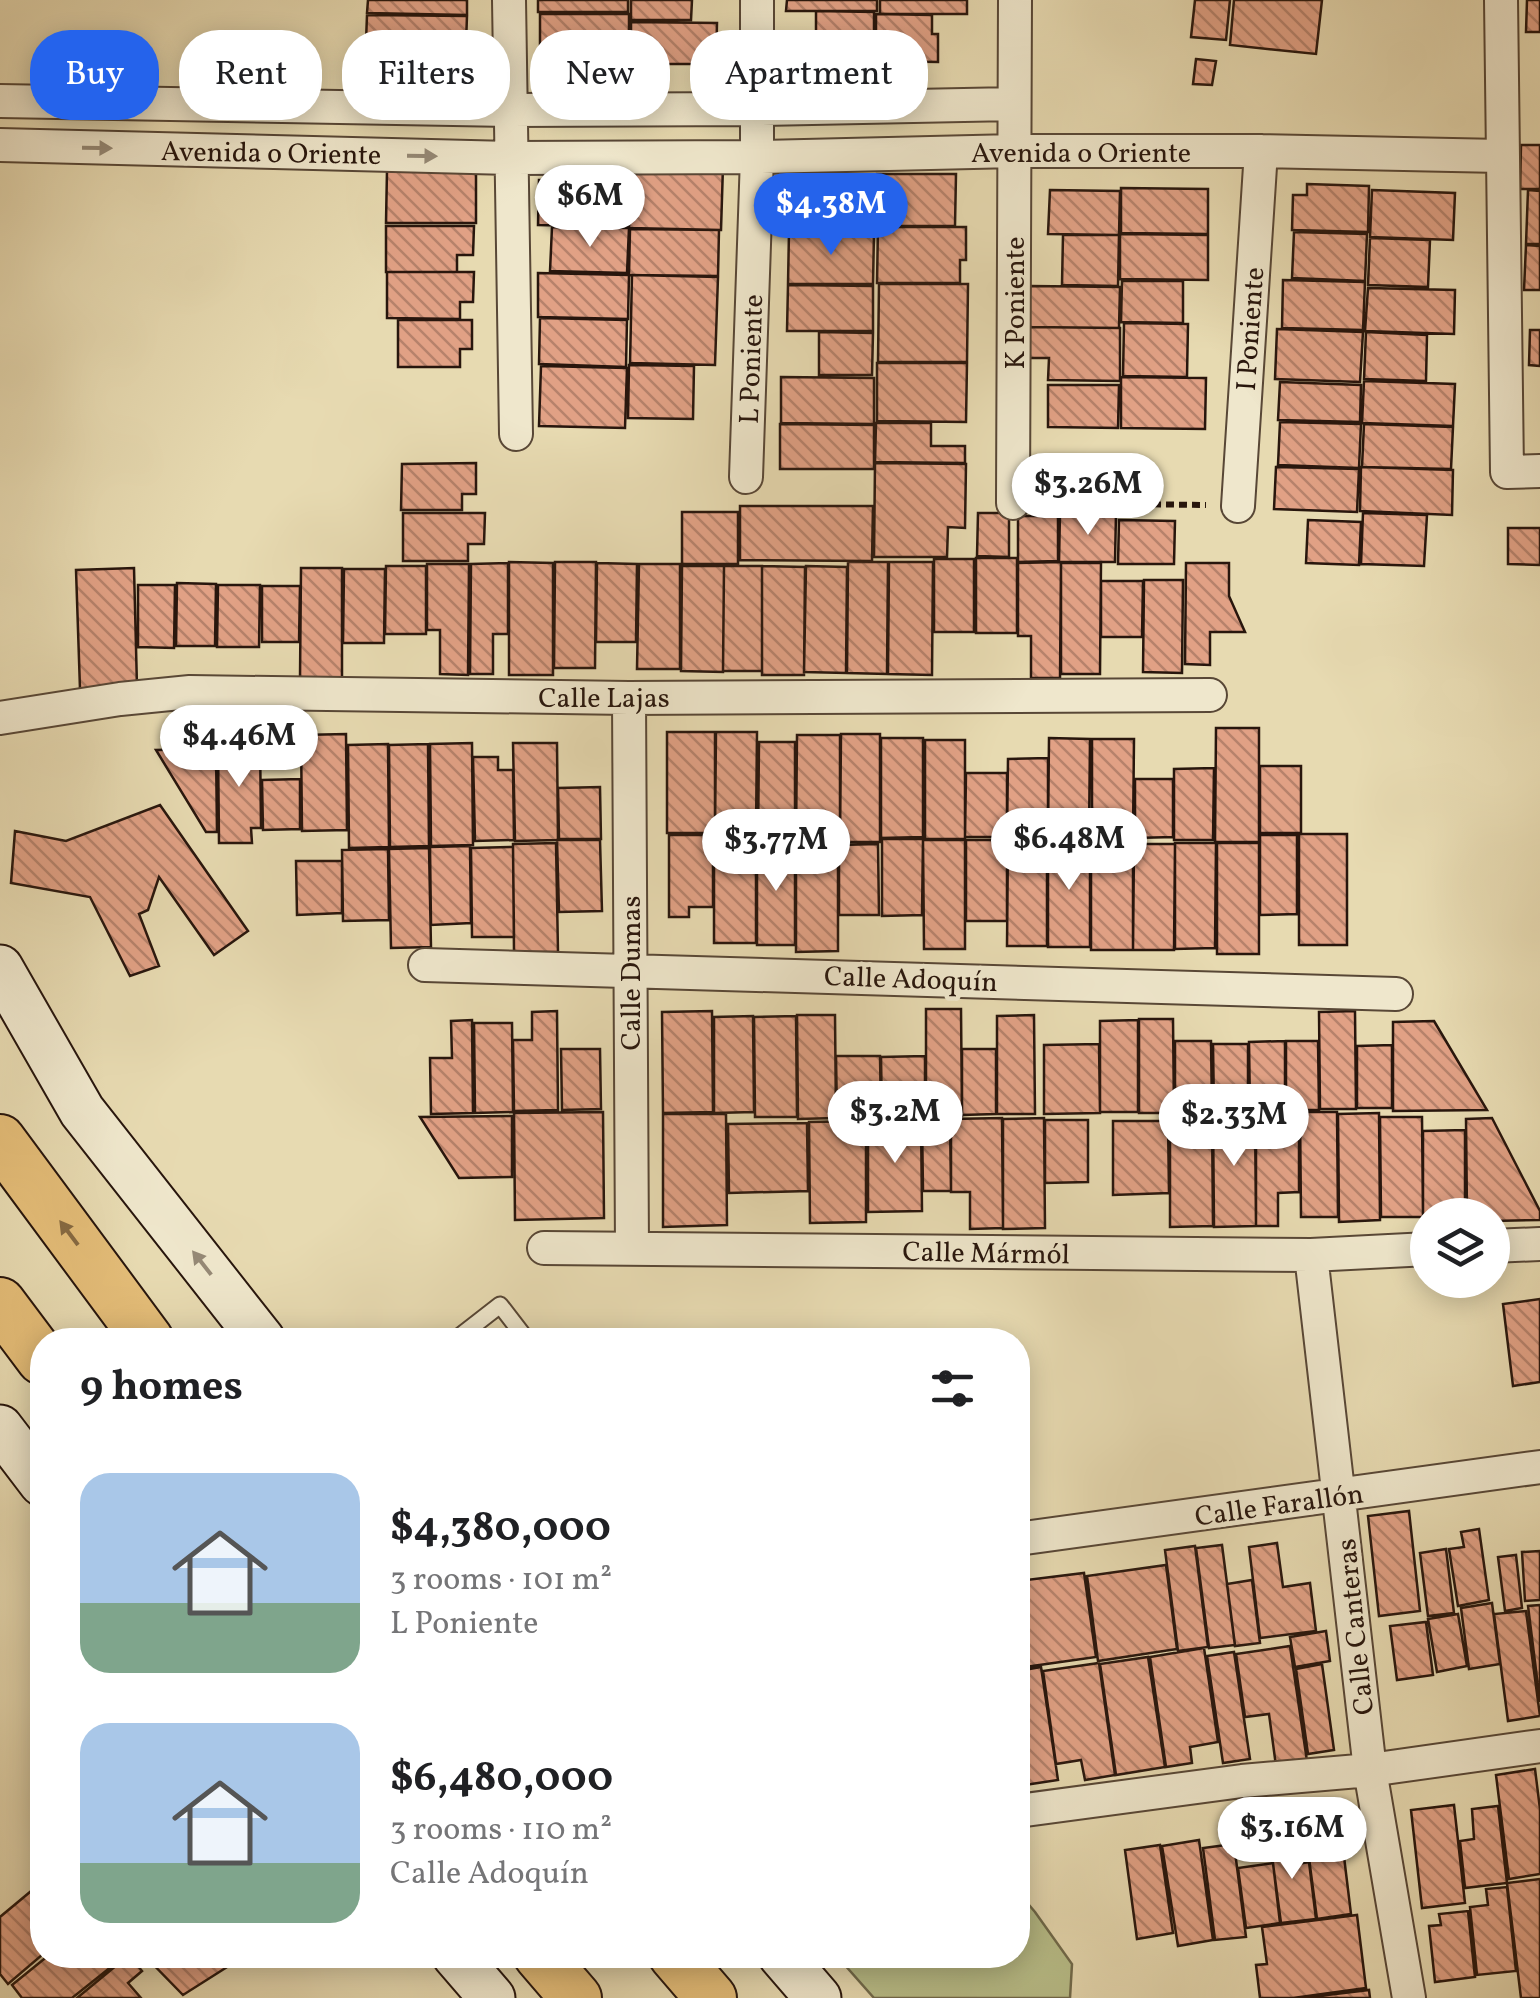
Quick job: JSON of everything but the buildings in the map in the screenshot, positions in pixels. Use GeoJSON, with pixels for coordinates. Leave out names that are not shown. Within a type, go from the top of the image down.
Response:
{"type":"FeatureCollection","features":[{"type":"Feature","properties":{"kind":"main road"},"geometry":{"type":"LineString","coordinates":[[0,1140],[139,1328]]}},
{"type":"Feature","properties":{"kind":"main road"},"geometry":{"type":"LineString","coordinates":[[0,1303],[30,1343]]}},
{"type":"Feature","properties":{"kind":"main road"},"geometry":{"type":"LineString","coordinates":[[550,1968],[576,1998]]}},
{"type":"Feature","properties":{"kind":"main road"},"geometry":{"type":"LineString","coordinates":[[685,1968],[711,1998]]}},
{"type":"Feature","properties":{"kind":"street"},"geometry":{"type":"LineString","coordinates":[[508,0],[509,30]]}},
{"type":"Feature","properties":{"kind":"street","name":"L Poniente"},"geometry":{"type":"LineString","coordinates":[[757,0],[757,30]]}},
{"type":"Feature","properties":{"kind":"street","name":"K Poniente"},"geometry":{"type":"LineString","coordinates":[[1013,503],[1016,0]]}},
{"type":"Feature","properties":{"kind":"street"},"geometry":{"type":"LineString","coordinates":[[1501,0],[1507,472],[1540,471]]}},
{"type":"Feature","properties":{"kind":"street","name":"Avenida o Oriente"},"geometry":{"type":"LineString","coordinates":[[0,101],[342,107]]}},
{"type":"Feature","properties":{"kind":"street","name":"Avenida o Oriente"},"geometry":{"type":"LineString","coordinates":[[928,106],[1014,104]]}},
{"type":"Feature","properties":{"kind":"street","name":"Avenida o Oriente"},"geometry":{"type":"LineString","coordinates":[[510,110],[690,109]]}},
{"type":"Feature","properties":{"kind":"street"},"geometry":{"type":"LineString","coordinates":[[510,110],[516,434]]}},
{"type":"Feature","properties":{"kind":"street","name":"L Poniente"},"geometry":{"type":"LineString","coordinates":[[746,477],[757,120]]}},
{"type":"Feature","properties":{"kind":"street","name":"Avenida o Oriente"},"geometry":{"type":"LineString","coordinates":[[0,145],[512,158],[757,158],[1015,151],[1502,156]]}},
{"type":"Feature","properties":{"kind":"street","name":"I Poniente"},"geometry":{"type":"LineString","coordinates":[[1238,506],[1261,151]]}},
{"type":"Feature","properties":{"kind":"street","name":"Calle Lajas"},"geometry":{"type":"LineString","coordinates":[[0,718],[190,692],[629,698],[1210,695]]}},
{"type":"Feature","properties":{"kind":"street","name":"Calle Dumas"},"geometry":{"type":"LineString","coordinates":[[629,698],[632,1248]]}},
{"type":"Feature","properties":{"kind":"street","name":"Calle Adoquín"},"geometry":{"type":"LineString","coordinates":[[425,965],[1396,994]]}},
{"type":"Feature","properties":{"kind":"street"},"geometry":{"type":"LineString","coordinates":[[0,968],[82,1111],[253,1328]]}},
{"type":"Feature","properties":{"kind":"street"},"geometry":{"type":"LineString","coordinates":[[1510,1245],[1540,1244]]}},
{"type":"Feature","properties":{"kind":"street","name":"Calle Mármól"},"geometry":{"type":"LineString","coordinates":[[544,1248],[1311,1254],[1410,1250]]}},
{"type":"Feature","properties":{"kind":"street","name":"Calle Canteras"},"geometry":{"type":"LineString","coordinates":[[1311,1254],[1370,1770],[1409,1998]]}},
{"type":"Feature","properties":{"kind":"street"},"geometry":{"type":"LineString","coordinates":[[0,1428],[30,1467]]}},
{"type":"Feature","properties":{"kind":"street","name":"Calle Farallón"},"geometry":{"type":"LineString","coordinates":[[1030,1538],[1540,1466]]}},
{"type":"Feature","properties":{"kind":"street"},"geometry":{"type":"LineString","coordinates":[[1030,1809],[1540,1746]]}},
{"type":"Feature","properties":{"kind":"street"},"geometry":{"type":"LineString","coordinates":[[466,1968],[492,1998]]}},
{"type":"Feature","properties":{"kind":"street"},"geometry":{"type":"LineString","coordinates":[[792,1968],[818,1998]]}},
{"type":"Feature","properties":{"kind":"lane"},"geometry":{"type":"LineString","coordinates":[[470,1328],[500,1305],[518,1328]]}},
{"type":"Feature","properties":{"kind":"path"},"geometry":{"type":"LineString","coordinates":[[1013,503],[1238,506]]}},
{"type":"Feature","properties":{"kind":"green space"},"geometry":{"type":"Polygon","coordinates":[[[1030,1906],[1072,1964],[1070,1998],[874,1998],[847,1968],[1030,1968],[1030,1906]]]}}]}
